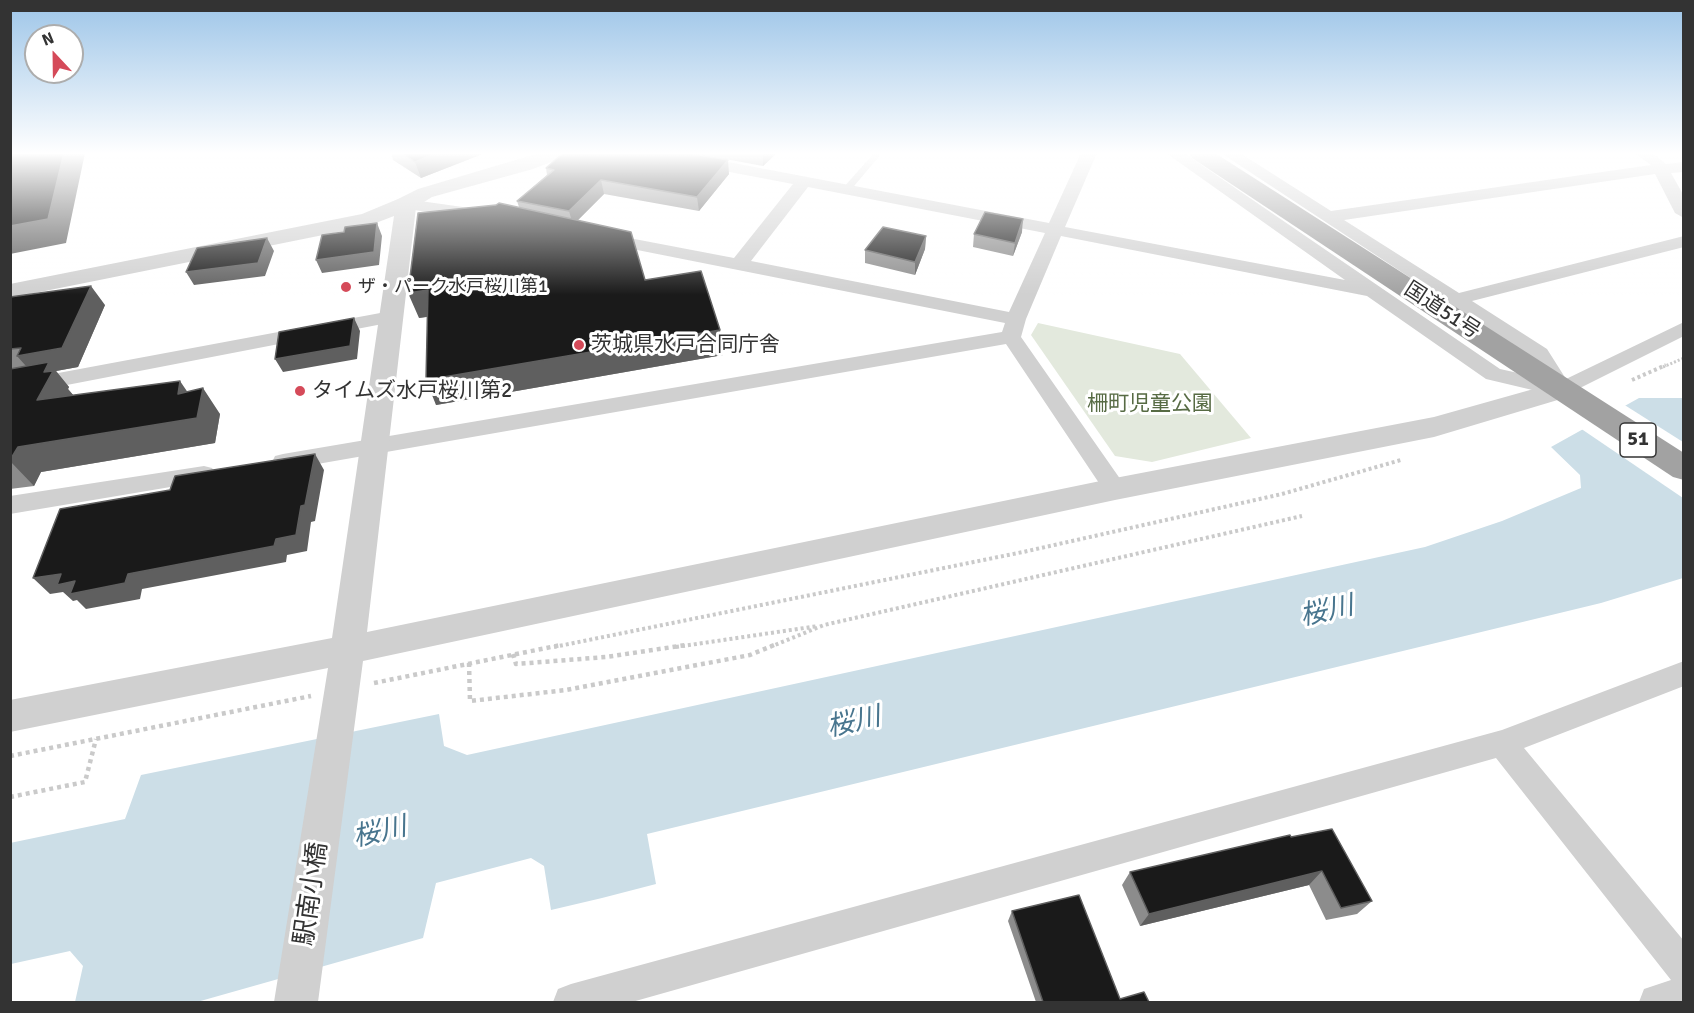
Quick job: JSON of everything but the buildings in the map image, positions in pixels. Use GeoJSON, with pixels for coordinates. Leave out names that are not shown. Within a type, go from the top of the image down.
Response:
{"type":"FeatureCollection","features":[{"type":"Feature","properties":{"kind":"highway","name":"国道51号"},"geometry":{"type":"LineString","coordinates":[[1273,200],[1683,469]]}},
{"type":"Feature","properties":{"kind":"street"},"geometry":{"type":"LineString","coordinates":[[10,291],[368,219],[412,200]]}},
{"type":"Feature","properties":{"kind":"street"},"geometry":{"type":"LineString","coordinates":[[739,264],[789,200]]}},
{"type":"Feature","properties":{"kind":"street"},"geometry":{"type":"LineString","coordinates":[[899,200],[1378,292]]}},
{"type":"Feature","properties":{"kind":"street"},"geometry":{"type":"LineString","coordinates":[[1013,328],[1069,200]]}},
{"type":"Feature","properties":{"kind":"street"},"geometry":{"type":"LineString","coordinates":[[1243,200],[1493,374],[1562,390]]}},
{"type":"Feature","properties":{"kind":"street"},"geometry":{"type":"LineString","coordinates":[[1302,200],[1540,354],[1562,390]]}},
{"type":"Feature","properties":{"kind":"street"},"geometry":{"type":"LineString","coordinates":[[1328,217],[1443,200]]}},
{"type":"Feature","properties":{"kind":"street"},"geometry":{"type":"LineString","coordinates":[[10,275],[368,205],[406,204],[500,218]]}},
{"type":"Feature","properties":{"kind":"street","name":"駅南小橋"},"geometry":{"type":"LineString","coordinates":[[296,1002],[340,702],[406,204]]}},
{"type":"Feature","properties":{"kind":"street"},"geometry":{"type":"LineString","coordinates":[[591,236],[739,264],[1013,328],[1115,489]]}},
{"type":"Feature","properties":{"kind":"street"},"geometry":{"type":"LineString","coordinates":[[1457,299],[1683,241]]}},
{"type":"Feature","properties":{"kind":"street"},"geometry":{"type":"LineString","coordinates":[[10,389],[391,317]]}},
{"type":"Feature","properties":{"kind":"street"},"geometry":{"type":"LineString","coordinates":[[268,464],[373,447],[1013,328]]}},
{"type":"Feature","properties":{"kind":"street"},"geometry":{"type":"LineString","coordinates":[[10,716],[346,650],[1115,489],[1434,427],[1562,390],[1683,328]]}},
{"type":"Feature","properties":{"kind":"street"},"geometry":{"type":"LineString","coordinates":[[10,505],[221,472]]}},
{"type":"Feature","properties":{"kind":"street"},"geometry":{"type":"LineString","coordinates":[[571,1002],[617,996],[1502,743],[1683,673]]}},
{"type":"Feature","properties":{"kind":"street"},"geometry":{"type":"LineString","coordinates":[[1502,743],[1683,969]]}},
{"type":"Feature","properties":{"kind":"street"},"geometry":{"type":"LineString","coordinates":[[1657,1002],[1683,994]]}},
{"type":"Feature","properties":{"kind":"path"},"geometry":{"type":"LineString","coordinates":[[10,756],[96,739],[340,702],[469,663],[1034,549],[1282,494],[1410,458]]}},
{"type":"Feature","properties":{"kind":"path"},"geometry":{"type":"LineString","coordinates":[[513,654],[516,664],[606,657],[824,625],[1302,516]]}},
{"type":"Feature","properties":{"kind":"path"},"geometry":{"type":"LineString","coordinates":[[469,663],[470,701],[566,690],[750,655],[824,625]]}},
{"type":"Feature","properties":{"kind":"path"},"geometry":{"type":"LineString","coordinates":[[10,797],[85,782],[96,739]]}},
{"type":"Feature","properties":{"kind":"green space","name":"柵町児童公園"},"geometry":{"type":"Polygon","coordinates":[[[1038,323],[1180,354],[1251,438],[1152,462],[1115,456],[1031,335],[1038,323]]]}},
{"type":"Feature","properties":{"kind":"water","name":"桜川"},"geometry":{"type":"Polygon","coordinates":[[[1639,398],[1683,398],[1683,578],[1601,603],[647,834],[656,884],[602,898],[551,910],[544,866],[531,858],[436,883],[423,938],[197,1002],[75,1002],[83,966],[70,951],[11,964],[10,843],[125,819],[141,775],[439,714],[444,746],[467,755],[1425,547],[1502,521],[1581,488],[1580,475],[1551,447],[1639,398]]]}},
{"type":"Feature","properties":{"kind":"pier"},"geometry":{"type":"Polygon","coordinates":[[[1623,404],[1683,442],[1683,498],[1580,428],[1623,404]]]}},
{"type":"Feature","properties":{"kind":"place","name":"ザ・パーク水戸桜川第1"},"geometry":{"type":"Point","coordinates":[346,287]}},
{"type":"Feature","properties":{"kind":"place","name":"茨城県水戸合同庁舎"},"geometry":{"type":"Point","coordinates":[579,345]}},
{"type":"Feature","properties":{"kind":"place","name":"タイムズ水戸桜川第2"},"geometry":{"type":"Point","coordinates":[300,391]}}]}
